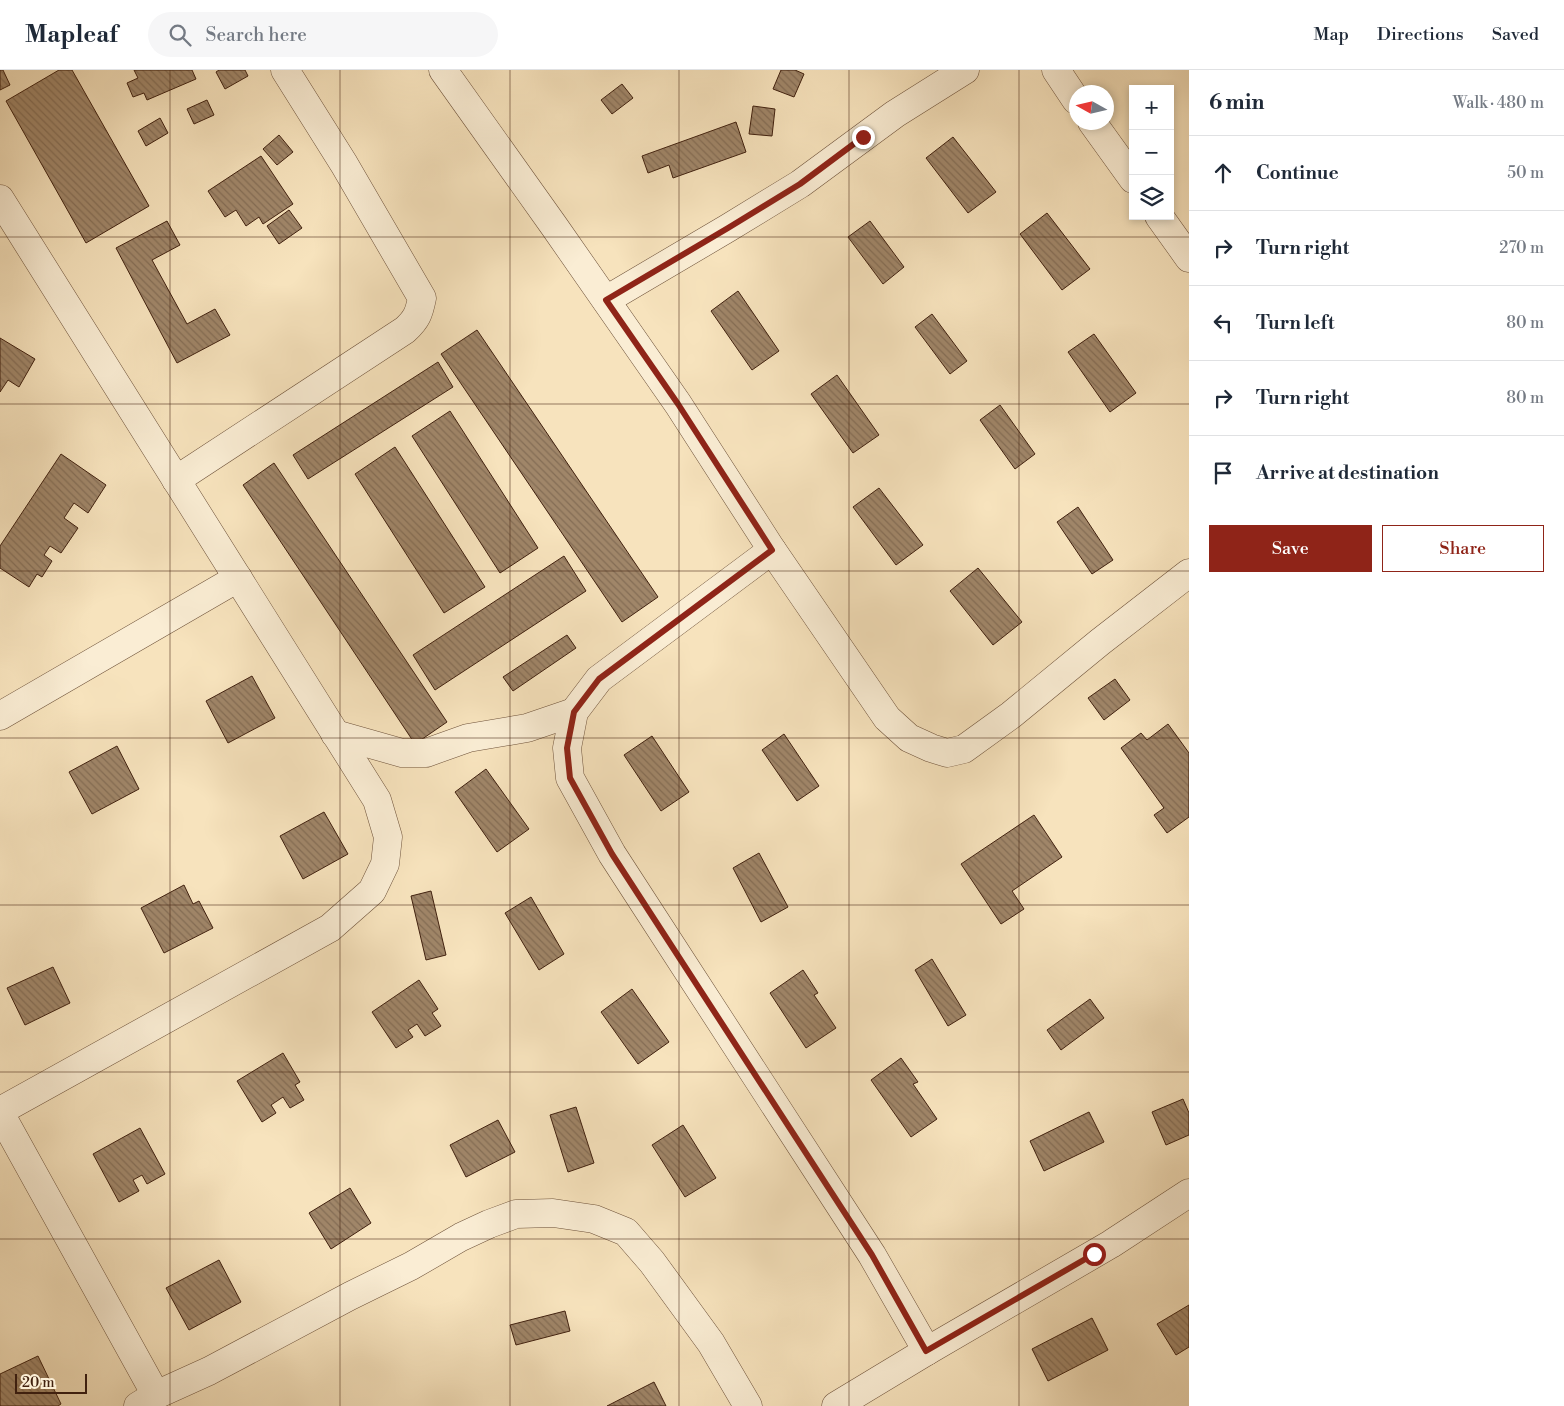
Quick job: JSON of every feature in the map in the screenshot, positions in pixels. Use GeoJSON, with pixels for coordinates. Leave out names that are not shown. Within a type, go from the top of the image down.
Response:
{"type":"FeatureCollection","features":[{"type":"Feature","properties":{"kind":"street"},"geometry":{"type":"LineString","coordinates":[[176,480],[406,330],[415,321],[419,313],[422,298],[344,164],[285,70]]}},
{"type":"Feature","properties":{"kind":"street"},"geometry":{"type":"LineString","coordinates":[[443,70],[678,404],[772,550],[888,718],[909,738],[947,753],[964,748],[1012,715],[1100,642],[1189,573]]}},
{"type":"Feature","properties":{"kind":"street"},"geometry":{"type":"LineString","coordinates":[[606,300],[800,184],[894,114],[965,70]]}},
{"type":"Feature","properties":{"kind":"street"},"geometry":{"type":"LineString","coordinates":[[1056,70],[1069,90]]}},
{"type":"Feature","properties":{"kind":"street"},"geometry":{"type":"LineString","coordinates":[[1098,130],[1130,175]]}},
{"type":"Feature","properties":{"kind":"street"},"geometry":{"type":"LineString","coordinates":[[0,199],[377,800],[388,837],[385,864],[372,891],[330,928],[0,1112],[147,1400],[209,1371],[350,1296],[411,1266],[475,1230],[516,1214],[553,1212],[594,1219],[626,1232],[652,1262],[711,1343],[748,1406]]}},
{"type":"Feature","properties":{"kind":"street"},"geometry":{"type":"LineString","coordinates":[[1163,220],[1189,258]]}},
{"type":"Feature","properties":{"kind":"street"},"geometry":{"type":"LineString","coordinates":[[772,550],[599,679],[574,712],[567,748],[570,778],[612,854],[872,1255],[926,1351]]}},
{"type":"Feature","properties":{"kind":"street"},"geometry":{"type":"LineString","coordinates":[[0,716],[238,578]]}},
{"type":"Feature","properties":{"kind":"street"},"geometry":{"type":"LineString","coordinates":[[335,734],[402,753],[426,753],[468,738],[527,728],[574,712]]}},
{"type":"Feature","properties":{"kind":"street"},"geometry":{"type":"LineString","coordinates":[[527,728],[568,758]]}},
{"type":"Feature","properties":{"kind":"street"},"geometry":{"type":"LineString","coordinates":[[836,1406],[926,1351],[1111,1244],[1189,1193]]}},
{"type":"Feature","properties":{"kind":"building"},"geometry":{"type":"Polygon","coordinates":[[[0,70],[3,70],[10,85],[0,90],[0,70]]]}},
{"type":"Feature","properties":{"kind":"building"},"geometry":{"type":"Polygon","coordinates":[[[59,70],[72,70],[149,206],[86,243],[6,101],[59,70]]]}},
{"type":"Feature","properties":{"kind":"building"},"geometry":{"type":"Polygon","coordinates":[[[134,70],[192,70],[196,79],[147,100],[144,93],[133,97],[127,83],[138,78],[134,70]]]}},
{"type":"Feature","properties":{"kind":"building"},"geometry":{"type":"Polygon","coordinates":[[[219,70],[245,70],[248,76],[225,89],[216,72],[219,70]]]}},
{"type":"Feature","properties":{"kind":"building"},"geometry":{"type":"Polygon","coordinates":[[[781,70],[795,70],[804,74],[794,97],[773,89],[781,70]]]}},
{"type":"Feature","properties":{"kind":"building"},"geometry":{"type":"Polygon","coordinates":[[[622,84],[633,98],[612,114],[601,100],[622,84]]]}},
{"type":"Feature","properties":{"kind":"building"},"geometry":{"type":"Polygon","coordinates":[[[207,100],[214,115],[194,124],[187,109],[207,100]]]}},
{"type":"Feature","properties":{"kind":"building"},"geometry":{"type":"Polygon","coordinates":[[[753,106],[775,109],[772,136],[749,134],[753,106]]]}},
{"type":"Feature","properties":{"kind":"building"},"geometry":{"type":"Polygon","coordinates":[[[160,118],[168,133],[146,146],[138,131],[160,118]]]}},
{"type":"Feature","properties":{"kind":"building"},"geometry":{"type":"Polygon","coordinates":[[[736,122],[746,152],[673,178],[669,165],[648,173],[642,156],[736,122]]]}},
{"type":"Feature","properties":{"kind":"building"},"geometry":{"type":"Polygon","coordinates":[[[279,135],[293,152],[277,165],[263,149],[279,135]]]}},
{"type":"Feature","properties":{"kind":"building"},"geometry":{"type":"Polygon","coordinates":[[[953,137],[996,192],[968,213],[926,158],[953,137]]]}},
{"type":"Feature","properties":{"kind":"building"},"geometry":{"type":"Polygon","coordinates":[[[261,156],[293,204],[263,224],[259,217],[246,226],[236,210],[225,217],[208,191],[261,156]]]}},
{"type":"Feature","properties":{"kind":"building"},"geometry":{"type":"Polygon","coordinates":[[[289,210],[302,228],[279,244],[267,226],[289,210]]]}},
{"type":"Feature","properties":{"kind":"building"},"geometry":{"type":"Polygon","coordinates":[[[1047,213],[1090,269],[1062,290],[1020,234],[1047,213]]]}},
{"type":"Feature","properties":{"kind":"building"},"geometry":{"type":"Polygon","coordinates":[[[167,221],[180,245],[152,260],[187,324],[215,309],[230,335],[177,363],[116,248],[167,221]]]}},
{"type":"Feature","properties":{"kind":"building"},"geometry":{"type":"Polygon","coordinates":[[[870,221],[904,267],[883,284],[848,237],[870,221]]]}},
{"type":"Feature","properties":{"kind":"building"},"geometry":{"type":"Polygon","coordinates":[[[738,291],[779,351],[752,370],[711,311],[738,291]]]}},
{"type":"Feature","properties":{"kind":"building"},"geometry":{"type":"Polygon","coordinates":[[[932,314],[967,361],[950,374],[915,327],[932,314]]]}},
{"type":"Feature","properties":{"kind":"building"},"geometry":{"type":"Polygon","coordinates":[[[477,330],[658,597],[622,622],[441,354],[477,330]]]}},
{"type":"Feature","properties":{"kind":"building"},"geometry":{"type":"Polygon","coordinates":[[[1094,334],[1136,393],[1110,412],[1068,352],[1094,334]]]}},
{"type":"Feature","properties":{"kind":"building"},"geometry":{"type":"Polygon","coordinates":[[[0,338],[35,359],[19,387],[8,380],[0,392],[0,338]]]}},
{"type":"Feature","properties":{"kind":"building"},"geometry":{"type":"Polygon","coordinates":[[[438,362],[453,387],[308,479],[293,455],[438,362]]]}},
{"type":"Feature","properties":{"kind":"building"},"geometry":{"type":"Polygon","coordinates":[[[837,375],[879,435],[853,453],[811,394],[837,375]]]}},
{"type":"Feature","properties":{"kind":"building"},"geometry":{"type":"Polygon","coordinates":[[[1000,405],[1035,454],[1015,469],[980,420],[1000,405]]]}},
{"type":"Feature","properties":{"kind":"building"},"geometry":{"type":"Polygon","coordinates":[[[450,411],[538,548],[500,573],[412,436],[450,411]]]}},
{"type":"Feature","properties":{"kind":"building"},"geometry":{"type":"Polygon","coordinates":[[[395,447],[485,587],[444,613],[355,474],[395,447]]]}},
{"type":"Feature","properties":{"kind":"building"},"geometry":{"type":"Polygon","coordinates":[[[61,454],[106,485],[88,513],[74,503],[64,518],[78,528],[61,553],[50,546],[44,555],[52,561],[42,577],[37,574],[29,587],[0,568],[0,546],[61,454]]]}},
{"type":"Feature","properties":{"kind":"building"},"geometry":{"type":"Polygon","coordinates":[[[274,463],[447,722],[415,744],[243,485],[274,463]]]}},
{"type":"Feature","properties":{"kind":"building"},"geometry":{"type":"Polygon","coordinates":[[[879,488],[923,545],[896,565],[853,507],[879,488]]]}},
{"type":"Feature","properties":{"kind":"building"},"geometry":{"type":"Polygon","coordinates":[[[1078,507],[1113,560],[1092,574],[1057,522],[1078,507]]]}},
{"type":"Feature","properties":{"kind":"building"},"geometry":{"type":"Polygon","coordinates":[[[564,556],[586,591],[435,690],[413,655],[564,556]]]}},
{"type":"Feature","properties":{"kind":"building"},"geometry":{"type":"Polygon","coordinates":[[[978,568],[1022,622],[993,645],[950,591],[978,568]]]}},
{"type":"Feature","properties":{"kind":"building"},"geometry":{"type":"Polygon","coordinates":[[[567,635],[576,648],[513,691],[503,677],[567,635]]]}},
{"type":"Feature","properties":{"kind":"building"},"geometry":{"type":"Polygon","coordinates":[[[252,676],[275,718],[228,743],[206,701],[252,676]]]}},
{"type":"Feature","properties":{"kind":"building"},"geometry":{"type":"Polygon","coordinates":[[[1115,679],[1130,700],[1104,720],[1088,698],[1115,679]]]}},
{"type":"Feature","properties":{"kind":"building"},"geometry":{"type":"Polygon","coordinates":[[[1168,724],[1189,753],[1189,817],[1167,833],[1154,815],[1164,808],[1121,748],[1141,733],[1147,740],[1168,724]]]}},
{"type":"Feature","properties":{"kind":"building"},"geometry":{"type":"Polygon","coordinates":[[[784,734],[819,786],[797,801],[762,750],[784,734]]]}},
{"type":"Feature","properties":{"kind":"building"},"geometry":{"type":"Polygon","coordinates":[[[652,736],[689,792],[661,811],[624,755],[652,736]]]}},
{"type":"Feature","properties":{"kind":"building"},"geometry":{"type":"Polygon","coordinates":[[[117,746],[139,789],[92,814],[69,772],[117,746]]]}},
{"type":"Feature","properties":{"kind":"building"},"geometry":{"type":"Polygon","coordinates":[[[486,769],[529,829],[497,852],[455,792],[486,769]]]}},
{"type":"Feature","properties":{"kind":"building"},"geometry":{"type":"Polygon","coordinates":[[[324,812],[348,854],[303,879],[280,836],[324,812]]]}},
{"type":"Feature","properties":{"kind":"building"},"geometry":{"type":"Polygon","coordinates":[[[1034,815],[1062,857],[1012,891],[1024,909],[1001,924],[961,864],[1034,815]]]}},
{"type":"Feature","properties":{"kind":"building"},"geometry":{"type":"Polygon","coordinates":[[[759,853],[788,907],[761,922],[733,868],[759,853]]]}},
{"type":"Feature","properties":{"kind":"building"},"geometry":{"type":"Polygon","coordinates":[[[184,885],[193,904],[199,901],[213,928],[164,953],[141,908],[184,885]]]}},
{"type":"Feature","properties":{"kind":"building"},"geometry":{"type":"Polygon","coordinates":[[[431,891],[446,955],[426,960],[411,896],[431,891]]]}},
{"type":"Feature","properties":{"kind":"building"},"geometry":{"type":"Polygon","coordinates":[[[531,897],[564,954],[539,970],[505,913],[531,897]]]}},
{"type":"Feature","properties":{"kind":"building"},"geometry":{"type":"Polygon","coordinates":[[[932,959],[966,1015],[948,1026],[915,970],[932,959]]]}},
{"type":"Feature","properties":{"kind":"building"},"geometry":{"type":"Polygon","coordinates":[[[53,967],[70,1003],[25,1025],[7,988],[53,967]]]}},
{"type":"Feature","properties":{"kind":"building"},"geometry":{"type":"Polygon","coordinates":[[[803,970],[818,993],[814,995],[836,1028],[806,1048],[770,993],[803,970]]]}},
{"type":"Feature","properties":{"kind":"building"},"geometry":{"type":"Polygon","coordinates":[[[419,980],[438,1009],[432,1013],[441,1026],[425,1036],[417,1024],[408,1030],[413,1037],[396,1048],[372,1012],[419,980]]]}},
{"type":"Feature","properties":{"kind":"building"},"geometry":{"type":"Polygon","coordinates":[[[632,989],[669,1042],[638,1064],[601,1012],[632,989]]]}},
{"type":"Feature","properties":{"kind":"building"},"geometry":{"type":"Polygon","coordinates":[[[1090,999],[1104,1018],[1061,1050],[1047,1030],[1090,999]]]}},
{"type":"Feature","properties":{"kind":"building"},"geometry":{"type":"Polygon","coordinates":[[[283,1053],[300,1082],[295,1085],[304,1100],[290,1108],[283,1097],[271,1105],[276,1113],[262,1122],[237,1081],[283,1053]]]}},
{"type":"Feature","properties":{"kind":"building"},"geometry":{"type":"Polygon","coordinates":[[[901,1058],[918,1082],[913,1084],[937,1119],[911,1137],[871,1080],[901,1058]]]}},
{"type":"Feature","properties":{"kind":"building"},"geometry":{"type":"Polygon","coordinates":[[[1183,1099],[1189,1113],[1189,1135],[1166,1145],[1152,1112],[1183,1099]]]}},
{"type":"Feature","properties":{"kind":"building"},"geometry":{"type":"Polygon","coordinates":[[[576,1107],[594,1163],[568,1172],[550,1115],[576,1107]]]}},
{"type":"Feature","properties":{"kind":"building"},"geometry":{"type":"Polygon","coordinates":[[[1089,1112],[1104,1142],[1044,1171],[1030,1141],[1089,1112]]]}},
{"type":"Feature","properties":{"kind":"building"},"geometry":{"type":"Polygon","coordinates":[[[498,1120],[515,1152],[466,1177],[450,1145],[498,1120]]]}},
{"type":"Feature","properties":{"kind":"building"},"geometry":{"type":"Polygon","coordinates":[[[683,1125],[716,1178],[685,1197],[652,1145],[683,1125]]]}},
{"type":"Feature","properties":{"kind":"building"},"geometry":{"type":"Polygon","coordinates":[[[140,1128],[165,1174],[147,1184],[142,1175],[133,1180],[139,1191],[119,1202],[93,1154],[140,1128]]]}},
{"type":"Feature","properties":{"kind":"building"},"geometry":{"type":"Polygon","coordinates":[[[350,1188],[371,1223],[331,1249],[309,1213],[350,1188]]]}},
{"type":"Feature","properties":{"kind":"building"},"geometry":{"type":"Polygon","coordinates":[[[219,1260],[241,1302],[189,1330],[166,1288],[219,1260]]]}},
{"type":"Feature","properties":{"kind":"building"},"geometry":{"type":"Polygon","coordinates":[[[1189,1305],[1189,1347],[1176,1355],[1157,1324],[1189,1305]]]}},
{"type":"Feature","properties":{"kind":"building"},"geometry":{"type":"Polygon","coordinates":[[[565,1311],[570,1331],[516,1345],[510,1325],[565,1311]]]}},
{"type":"Feature","properties":{"kind":"building"},"geometry":{"type":"Polygon","coordinates":[[[1092,1318],[1108,1350],[1048,1381],[1032,1349],[1092,1318]]]}},
{"type":"Feature","properties":{"kind":"building"},"geometry":{"type":"Polygon","coordinates":[[[38,1356],[61,1404],[58,1406],[0,1406],[0,1374],[38,1356]]]}},
{"type":"Feature","properties":{"kind":"building"},"geometry":{"type":"Polygon","coordinates":[[[654,1382],[666,1406],[607,1406],[654,1382]]]}},
{"type":"Feature","properties":{"kind":"route"},"geometry":{"type":"LineString","coordinates":[[863,137],[800,184],[606,300],[678,404],[772,550],[599,679],[574,712],[567,748],[570,778],[612,854],[872,1255],[926,1351],[1094,1254]]}}]}
